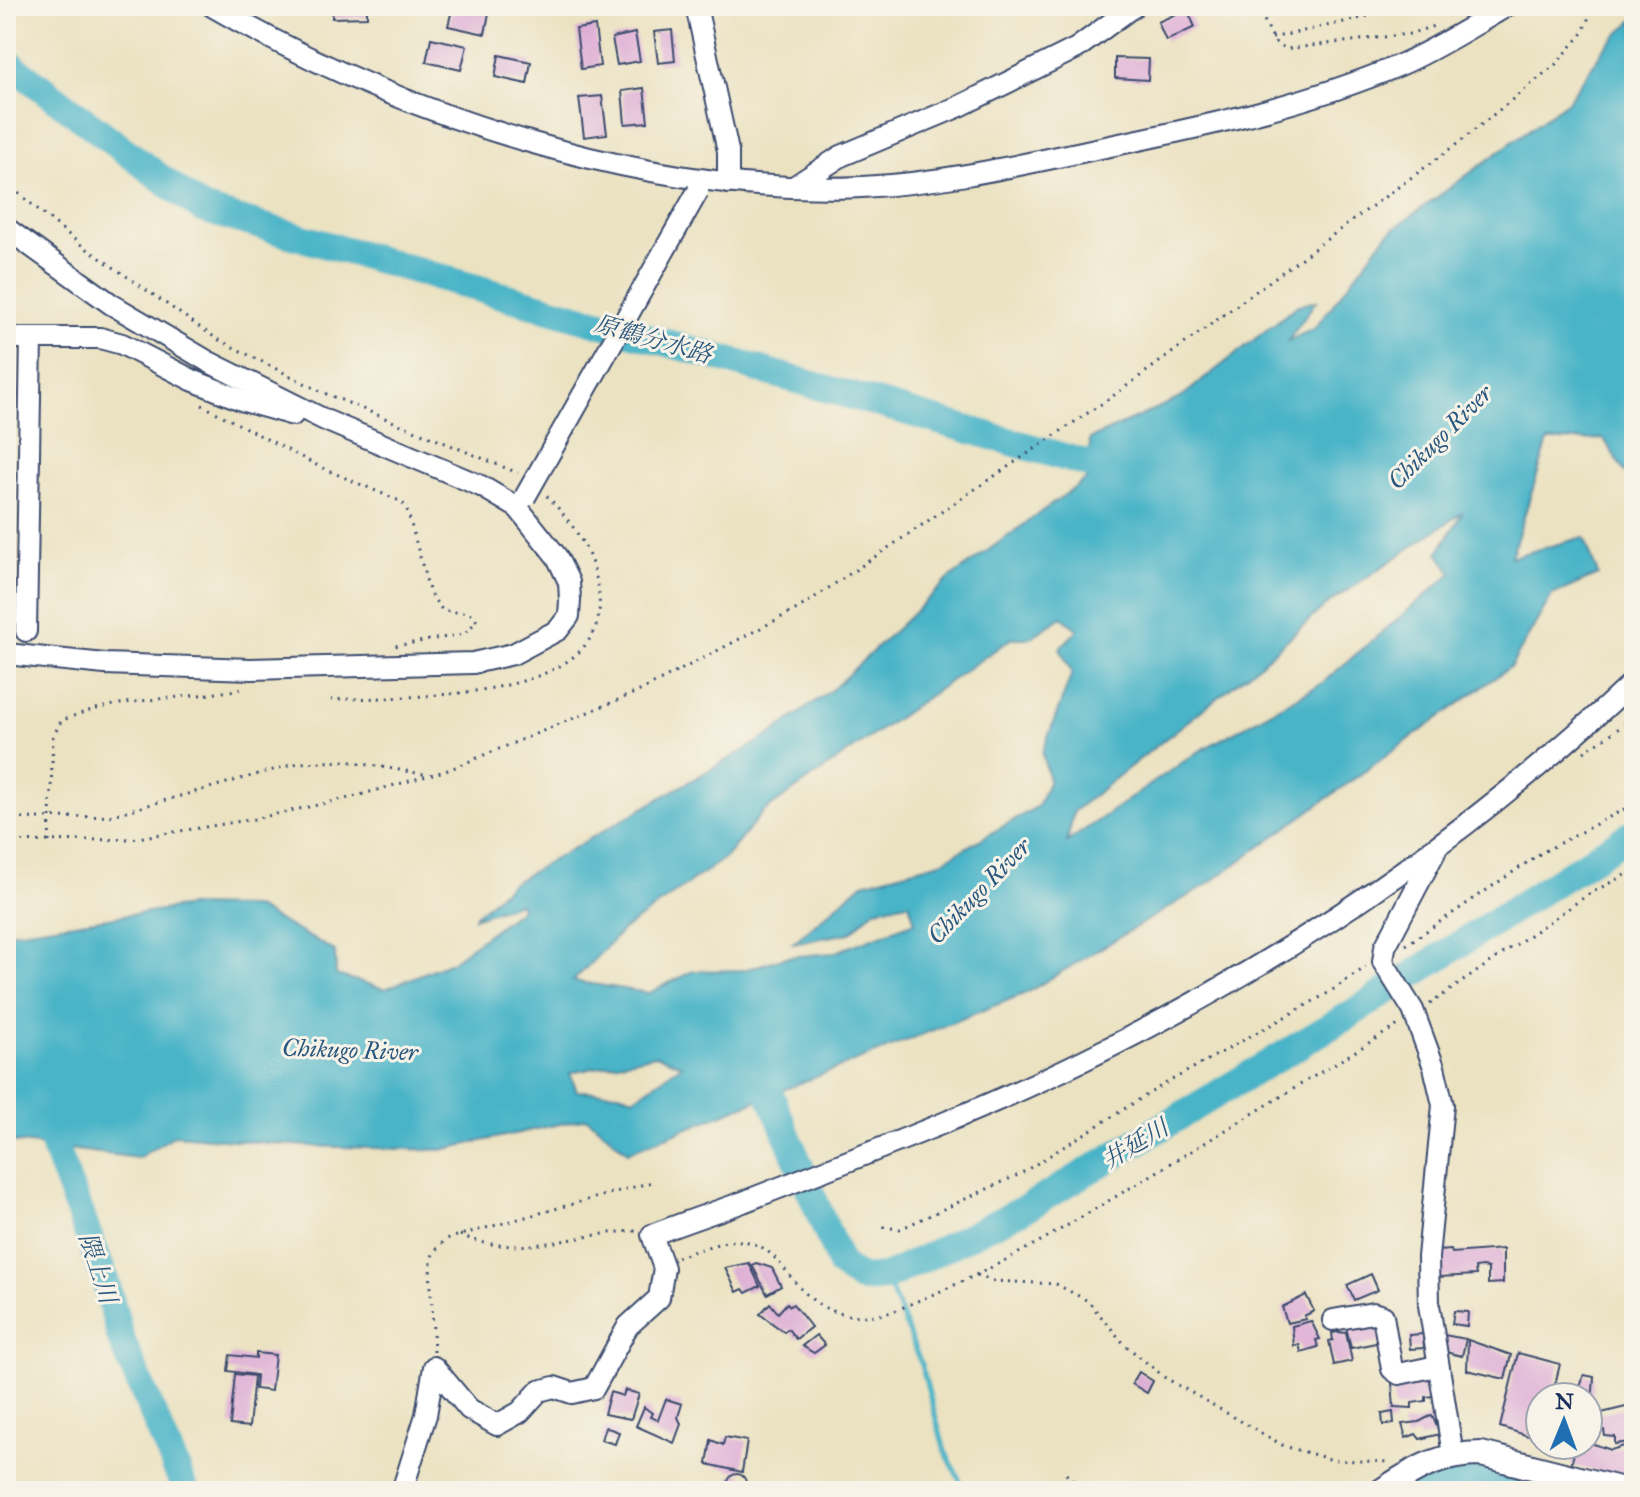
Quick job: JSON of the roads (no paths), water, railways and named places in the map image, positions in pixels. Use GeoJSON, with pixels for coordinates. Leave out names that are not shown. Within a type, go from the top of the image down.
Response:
{"type":"FeatureCollection","features":[{"type":"Feature","properties":{"kind":"main road"},"geometry":{"type":"LineString","coordinates":[[1382,1491],[1432,1460],[1453,1455],[1481,1454],[1627,1491]]}},
{"type":"Feature","properties":{"kind":"street"},"geometry":{"type":"LineString","coordinates":[[212,6],[361,81],[569,153],[700,186],[728,183],[859,187],[986,173],[1230,118],[1320,94],[1401,64],[1507,6]]}},
{"type":"Feature","properties":{"kind":"street"},"geometry":{"type":"LineString","coordinates":[[696,6],[728,151],[728,183]]}},
{"type":"Feature","properties":{"kind":"street"},"geometry":{"type":"LineString","coordinates":[[795,186],[841,156],[960,106],[1077,48],[1134,6]]}},
{"type":"Feature","properties":{"kind":"street"},"geometry":{"type":"LineString","coordinates":[[521,502],[700,186]]}},
{"type":"Feature","properties":{"kind":"street"},"geometry":{"type":"LineString","coordinates":[[6,228],[111,304],[209,362],[325,420],[521,502],[557,557],[569,582],[570,600],[569,616],[558,630],[513,654],[473,663],[291,670],[105,664],[6,654]]}},
{"type":"Feature","properties":{"kind":"street"},"geometry":{"type":"LineString","coordinates":[[6,338],[100,338],[122,344],[192,380],[244,401],[282,413],[325,420]]}},
{"type":"Feature","properties":{"kind":"street"},"geometry":{"type":"LineString","coordinates":[[26,631],[31,338]]}},
{"type":"Feature","properties":{"kind":"street"},"geometry":{"type":"LineString","coordinates":[[402,1491],[426,1415],[434,1367],[469,1409],[497,1425],[520,1412],[539,1391],[554,1387],[572,1393],[594,1388],[628,1326],[659,1298],[664,1268],[652,1235],[772,1190],[1077,1064],[1195,1002],[1330,921],[1437,849],[1516,788],[1634,681]]}},
{"type":"Feature","properties":{"kind":"street"},"geometry":{"type":"LineString","coordinates":[[1437,849],[1383,957],[1414,1013],[1434,1067],[1443,1105],[1428,1257],[1437,1366],[1453,1455]]}},
{"type":"Feature","properties":{"kind":"street"},"geometry":{"type":"LineString","coordinates":[[1333,1320],[1373,1313],[1383,1316],[1392,1369],[1399,1374],[1437,1366]]}},
{"type":"Feature","properties":{"kind":"water","name":"Chikugo River"},"geometry":{"type":"Polygon","coordinates":[[[1634,19],[1634,476],[1630,481],[1604,439],[1548,441],[1511,557],[1584,537],[1598,575],[1552,595],[1511,666],[1208,884],[1026,993],[628,1152],[587,1118],[441,1150],[306,1146],[175,1135],[138,1158],[6,1141],[6,933],[189,906],[254,907],[335,951],[336,975],[385,989],[451,962],[521,909],[519,903],[473,918],[509,885],[767,737],[835,687],[950,578],[1088,478],[1090,439],[1180,398],[1298,305],[1316,301],[1288,341],[1315,328],[1387,234],[1568,101],[1606,46],[1634,19]],[[1463,512],[1326,605],[1260,664],[1074,811],[1067,842],[1196,753],[1321,684],[1452,573],[1438,553],[1463,512]],[[1062,617],[1030,638],[1012,638],[763,812],[726,857],[623,930],[573,981],[649,993],[693,971],[744,970],[786,957],[833,953],[915,922],[909,903],[875,909],[850,933],[793,943],[863,883],[941,862],[1038,806],[1049,780],[1042,753],[1072,673],[1060,648],[1078,630],[1062,617]],[[656,1055],[570,1073],[577,1091],[619,1093],[634,1098],[682,1065],[656,1055]]]}},
{"type":"Feature","properties":{"kind":"waterway","name":"原鶴分水路"},"geometry":{"type":"LineString","coordinates":[[6,61],[202,209],[1123,474]]}},
{"type":"Feature","properties":{"kind":"waterway","name":"井延川"},"geometry":{"type":"LineString","coordinates":[[756,1061],[841,1265],[860,1279],[886,1277],[1028,1207],[1351,1014],[1634,832]]}},
{"type":"Feature","properties":{"kind":"waterway","name":"隈上川"},"geometry":{"type":"LineString","coordinates":[[42,1115],[104,1276],[121,1339],[186,1491]]}},
{"type":"Feature","properties":{"kind":"waterway"},"geometry":{"type":"LineString","coordinates":[[886,1277],[921,1364],[945,1451],[965,1491]]}},
{"type":"Feature","properties":{"kind":"waterway"},"geometry":{"type":"LineString","coordinates":[[1417,1491],[1443,1479],[1456,1477],[1482,1478],[1522,1491]]}}]}
